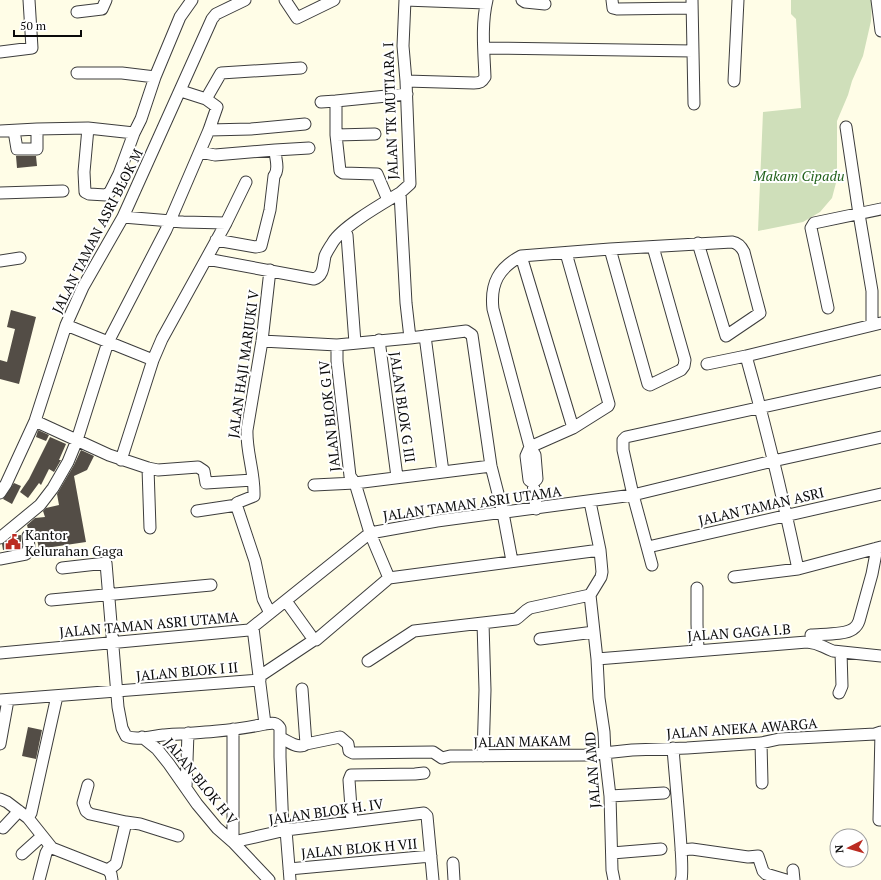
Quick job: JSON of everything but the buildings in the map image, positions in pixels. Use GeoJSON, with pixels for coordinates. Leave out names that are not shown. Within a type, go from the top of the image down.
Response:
{"type":"FeatureCollection","features":[{"type":"Feature","properties":{"kind":"street"},"geometry":{"type":"LineString","coordinates":[[0,52],[32,48],[29,0]]}},
{"type":"Feature","properties":{"kind":"street"},"geometry":{"type":"LineString","coordinates":[[88,128],[84,172],[85,192],[89,194],[108,194],[119,174],[180,17],[192,0]]}},
{"type":"Feature","properties":{"kind":"street","name":"JALAN TAMAN ASRI BLOK M"},"geometry":{"type":"LineString","coordinates":[[0,493],[6,484],[35,421],[66,325],[83,287],[123,217],[181,91],[212,19],[216,14],[245,0]]}},
{"type":"Feature","properties":{"kind":"street"},"geometry":{"type":"LineString","coordinates":[[285,0],[297,18],[334,0]]}},
{"type":"Feature","properties":{"kind":"street"},"geometry":{"type":"LineString","coordinates":[[405,0],[486,2],[484,48],[485,77],[483,81],[479,83],[406,81]]}},
{"type":"Feature","properties":{"kind":"street","name":"JALAN TK MUTIARA I"},"geometry":{"type":"LineString","coordinates":[[405,0],[403,46],[407,94],[410,184],[400,193],[410,338]]}},
{"type":"Feature","properties":{"kind":"street"},"geometry":{"type":"LineString","coordinates":[[522,0],[525,2],[545,4]]}},
{"type":"Feature","properties":{"kind":"street"},"geometry":{"type":"LineString","coordinates":[[612,0],[613,8],[617,10],[692,4],[694,104]]}},
{"type":"Feature","properties":{"kind":"street"},"geometry":{"type":"LineString","coordinates":[[734,81],[738,0]]}},
{"type":"Feature","properties":{"kind":"street"},"geometry":{"type":"LineString","coordinates":[[877,0],[881,31]]}},
{"type":"Feature","properties":{"kind":"street"},"geometry":{"type":"LineString","coordinates":[[77,12],[102,9],[105,2]]}},
{"type":"Feature","properties":{"kind":"street"},"geometry":{"type":"LineString","coordinates":[[484,48],[693,51]]}},
{"type":"Feature","properties":{"kind":"street"},"geometry":{"type":"LineString","coordinates":[[206,99],[221,73],[301,68]]}},
{"type":"Feature","properties":{"kind":"street"},"geometry":{"type":"LineString","coordinates":[[76,73],[122,74],[156,77]]}},
{"type":"Feature","properties":{"kind":"street"},"geometry":{"type":"LineString","coordinates":[[0,538],[40,505],[53,488],[68,462],[77,440],[108,342],[170,221],[209,130],[217,107],[206,99],[181,91]]}},
{"type":"Feature","properties":{"kind":"street"},"geometry":{"type":"LineString","coordinates":[[321,102],[407,94]]}},
{"type":"Feature","properties":{"kind":"street"},"geometry":{"type":"LineString","coordinates":[[336,101],[336,136],[341,172],[376,174],[388,200]]}},
{"type":"Feature","properties":{"kind":"street"},"geometry":{"type":"LineString","coordinates":[[209,130],[251,129],[305,124]]}},
{"type":"Feature","properties":{"kind":"street"},"geometry":{"type":"LineString","coordinates":[[707,364],[746,356],[876,322],[858,214],[846,127]]}},
{"type":"Feature","properties":{"kind":"street"},"geometry":{"type":"LineString","coordinates":[[0,132],[37,129],[88,128],[134,133]]}},
{"type":"Feature","properties":{"kind":"street"},"geometry":{"type":"LineString","coordinates":[[14,131],[17,150],[37,149],[37,129]]}},
{"type":"Feature","properties":{"kind":"street"},"geometry":{"type":"LineString","coordinates":[[336,136],[375,134]]}},
{"type":"Feature","properties":{"kind":"street"},"geometry":{"type":"LineString","coordinates":[[200,152],[216,156],[309,148]]}},
{"type":"Feature","properties":{"kind":"street"},"geometry":{"type":"LineString","coordinates":[[216,240],[256,247],[261,246],[270,210],[274,176],[277,173],[277,162],[274,150]]}},
{"type":"Feature","properties":{"kind":"street"},"geometry":{"type":"LineString","coordinates":[[122,460],[153,360],[162,339],[226,224],[246,182]]}},
{"type":"Feature","properties":{"kind":"street"},"geometry":{"type":"LineString","coordinates":[[0,193],[63,191]]}},
{"type":"Feature","properties":{"kind":"street"},"geometry":{"type":"LineString","coordinates":[[206,259],[314,279],[317,278],[321,275],[326,254],[334,240],[346,229],[400,193]]}},
{"type":"Feature","properties":{"kind":"street"},"geometry":{"type":"LineString","coordinates":[[828,308],[811,228],[814,223],[881,209]]}},
{"type":"Feature","properties":{"kind":"street"},"geometry":{"type":"LineString","coordinates":[[123,217],[226,224]]}},
{"type":"Feature","properties":{"kind":"street"},"geometry":{"type":"LineString","coordinates":[[347,235],[355,343]]}},
{"type":"Feature","properties":{"kind":"street"},"geometry":{"type":"LineString","coordinates":[[536,509],[533,483],[529,480],[526,456],[530,447],[492,309],[495,283],[500,272],[510,262],[521,256],[698,243],[736,243],[741,246],[744,252],[760,313],[726,336],[698,243]]}},
{"type":"Feature","properties":{"kind":"street"},"geometry":{"type":"LineString","coordinates":[[610,249],[648,384],[650,386],[681,370],[684,366],[685,360],[653,247]]}},
{"type":"Feature","properties":{"kind":"street"},"geometry":{"type":"LineString","coordinates":[[530,447],[573,428],[609,404],[566,253]]}},
{"type":"Feature","properties":{"kind":"street"},"geometry":{"type":"LineString","coordinates":[[521,256],[573,428]]}},
{"type":"Feature","properties":{"kind":"street"},"geometry":{"type":"LineString","coordinates":[[0,261],[20,258]]}},
{"type":"Feature","properties":{"kind":"street","name":"JALAN HAJI MARJUKI V"},"geometry":{"type":"LineString","coordinates":[[237,505],[239,502],[254,496],[253,480],[246,443],[249,415],[262,341],[270,270]]}},
{"type":"Feature","properties":{"kind":"street"},"geometry":{"type":"LineString","coordinates":[[66,325],[153,360]]}},
{"type":"Feature","properties":{"kind":"street"},"geometry":{"type":"LineString","coordinates":[[262,341],[337,345],[466,331],[472,335],[491,466],[506,513],[512,561]]}},
{"type":"Feature","properties":{"kind":"street"},"geometry":{"type":"LineString","coordinates":[[425,336],[443,472]]}},
{"type":"Feature","properties":{"kind":"street","name":"JALAN BLOK G III"},"geometry":{"type":"LineString","coordinates":[[379,340],[397,477]]}},
{"type":"Feature","properties":{"kind":"street","name":"JALAN BLOK G IV"},"geometry":{"type":"LineString","coordinates":[[337,345],[337,361],[350,476],[355,483],[369,529],[389,578]]}},
{"type":"Feature","properties":{"kind":"street"},"geometry":{"type":"LineString","coordinates":[[746,356],[787,516],[798,569]]}},
{"type":"Feature","properties":{"kind":"street"},"geometry":{"type":"LineString","coordinates":[[652,565],[633,495],[624,450],[623,440],[626,437],[881,381]]}},
{"type":"Feature","properties":{"kind":"street"},"geometry":{"type":"LineString","coordinates":[[35,421],[109,455],[148,468],[158,470],[198,467],[204,471],[206,483],[253,480]]}},
{"type":"Feature","properties":{"kind":"street","name":"JALAN TAMAN ASRI UTAMA"},"geometry":{"type":"LineString","coordinates":[[0,653],[249,630],[286,601],[369,529],[506,513],[633,495],[773,461],[881,437]]}},
{"type":"Feature","properties":{"kind":"street"},"geometry":{"type":"LineString","coordinates":[[314,485],[355,483],[491,466]]}},
{"type":"Feature","properties":{"kind":"street"},"geometry":{"type":"LineString","coordinates":[[148,468],[150,528]]}},
{"type":"Feature","properties":{"kind":"street","name":"JALAN TAMAN ASRI"},"geometry":{"type":"LineString","coordinates":[[648,547],[881,494]]}},
{"type":"Feature","properties":{"kind":"street"},"geometry":{"type":"LineString","coordinates":[[368,661],[414,631],[516,619],[525,610],[530,608],[590,595],[601,576],[600,550],[590,502]]}},
{"type":"Feature","properties":{"kind":"street"},"geometry":{"type":"LineString","coordinates":[[197,511],[237,505],[241,522],[256,561],[262,599],[270,613]]}},
{"type":"Feature","properties":{"kind":"street"},"geometry":{"type":"LineString","coordinates":[[0,559],[26,554],[29,547],[28,536]]}},
{"type":"Feature","properties":{"kind":"street"},"geometry":{"type":"LineString","coordinates":[[734,577],[798,569],[879,547],[859,621],[854,629],[848,632],[811,635]]}},
{"type":"Feature","properties":{"kind":"street"},"geometry":{"type":"LineString","coordinates":[[259,677],[316,640],[389,578],[600,550]]}},
{"type":"Feature","properties":{"kind":"street"},"geometry":{"type":"LineString","coordinates":[[62,568],[106,563],[117,691],[122,728],[126,736],[130,738],[188,733],[233,729],[273,723],[278,725],[280,728],[281,738],[280,757],[284,830],[290,875]]}},
{"type":"Feature","properties":{"kind":"street"},"geometry":{"type":"LineString","coordinates":[[51,600],[108,596],[211,585]]}},
{"type":"Feature","properties":{"kind":"street"},"geometry":{"type":"LineString","coordinates":[[697,588],[698,650]]}},
{"type":"Feature","properties":{"kind":"street","name":"JALAN AMD"},"geometry":{"type":"LineString","coordinates":[[590,595],[610,796],[614,880]]}},
{"type":"Feature","properties":{"kind":"street"},"geometry":{"type":"LineString","coordinates":[[286,601],[316,640]]}},
{"type":"Feature","properties":{"kind":"street"},"geometry":{"type":"LineString","coordinates":[[483,623],[485,690],[483,756]]}},
{"type":"Feature","properties":{"kind":"street"},"geometry":{"type":"LineString","coordinates":[[253,628],[265,724]]}},
{"type":"Feature","properties":{"kind":"street"},"geometry":{"type":"LineString","coordinates":[[540,639],[594,632]]}},
{"type":"Feature","properties":{"kind":"street","name":"JALAN GAGA I.B"},"geometry":{"type":"LineString","coordinates":[[597,659],[813,642],[818,643],[827,649],[881,656]]}},
{"type":"Feature","properties":{"kind":"street"},"geometry":{"type":"LineString","coordinates":[[839,693],[842,686],[842,652]]}},
{"type":"Feature","properties":{"kind":"street","name":"JALAN BLOK I II"},"geometry":{"type":"LineString","coordinates":[[4,700],[259,677]]}},
{"type":"Feature","properties":{"kind":"street"},"geometry":{"type":"LineString","coordinates":[[281,738],[298,746],[303,747],[306,744],[302,689]]}},
{"type":"Feature","properties":{"kind":"street"},"geometry":{"type":"LineString","coordinates":[[3,828],[23,815],[31,813],[57,696]]}},
{"type":"Feature","properties":{"kind":"street"},"geometry":{"type":"LineString","coordinates":[[0,744],[4,700]]}},
{"type":"Feature","properties":{"kind":"street"},"geometry":{"type":"LineString","coordinates":[[233,729],[233,842]]}},
{"type":"Feature","properties":{"kind":"street"},"geometry":{"type":"LineString","coordinates":[[880,820],[881,732]]}},
{"type":"Feature","properties":{"kind":"street","name":"JALAN ANEKA AWARGA"},"geometry":{"type":"LineString","coordinates":[[605,753],[660,748],[761,743],[779,739],[875,734],[881,732]]}},
{"type":"Feature","properties":{"kind":"street"},"geometry":{"type":"LineString","coordinates":[[186,788],[188,733]]}},
{"type":"Feature","properties":{"kind":"street","name":"JALAN BLOK H V"},"geometry":{"type":"LineString","coordinates":[[142,737],[157,749],[218,828],[268,880]]}},
{"type":"Feature","properties":{"kind":"street","name":"JALAN MAKAM"},"geometry":{"type":"LineString","coordinates":[[306,744],[340,737],[348,744],[349,751],[353,753],[433,752],[440,758],[450,756],[585,755],[605,753]]}},
{"type":"Feature","properties":{"kind":"street"},"geometry":{"type":"LineString","coordinates":[[761,743],[762,783]]}},
{"type":"Feature","properties":{"kind":"street"},"geometry":{"type":"LineString","coordinates":[[673,748],[681,850],[681,880]]}},
{"type":"Feature","properties":{"kind":"street"},"geometry":{"type":"LineString","coordinates":[[352,822],[349,780],[351,775],[424,773]]}},
{"type":"Feature","properties":{"kind":"street"},"geometry":{"type":"LineString","coordinates":[[88,785],[83,802],[86,811],[90,814],[140,824],[178,836]]}},
{"type":"Feature","properties":{"kind":"street"},"geometry":{"type":"LineString","coordinates":[[610,796],[664,793]]}},
{"type":"Feature","properties":{"kind":"street"},"geometry":{"type":"LineString","coordinates":[[0,799],[7,802],[23,815],[50,846],[110,875],[116,864],[126,822]]}},
{"type":"Feature","properties":{"kind":"street","name":"JALAN BLOK H. IV"},"geometry":{"type":"LineString","coordinates":[[233,842],[284,830],[424,813],[427,816],[431,856]]}},
{"type":"Feature","properties":{"kind":"street"},"geometry":{"type":"LineString","coordinates":[[22,854],[42,836]]}},
{"type":"Feature","properties":{"kind":"street"},"geometry":{"type":"LineString","coordinates":[[39,880],[46,853],[50,846]]}},
{"type":"Feature","properties":{"kind":"street"},"geometry":{"type":"LineString","coordinates":[[612,853],[662,850]]}},
{"type":"Feature","properties":{"kind":"street"},"geometry":{"type":"LineString","coordinates":[[681,850],[748,857],[758,856],[763,871],[766,874],[786,880]]}},
{"type":"Feature","properties":{"kind":"street"},"geometry":{"type":"LineString","coordinates":[[431,856],[434,880]]}},
{"type":"Feature","properties":{"kind":"street","name":"JALAN BLOK H VII"},"geometry":{"type":"LineString","coordinates":[[290,875],[431,856]]}},
{"type":"Feature","properties":{"kind":"street"},"geometry":{"type":"LineString","coordinates":[[453,864],[454,880]]}},
{"type":"Feature","properties":{"kind":"green space","name":"Makam Cipadu"},"geometry":{"type":"Polygon","coordinates":[[[791,0],[872,0],[871,21],[863,56],[837,121],[837,179],[832,198],[820,212],[803,222],[758,231],[763,112],[801,108],[796,19],[791,14],[791,0]]]}},
{"type":"Feature","properties":{"kind":"place","name":"Kantor Kelurahan Gaga"},"geometry":{"type":"Point","coordinates":[13,542]}}]}
